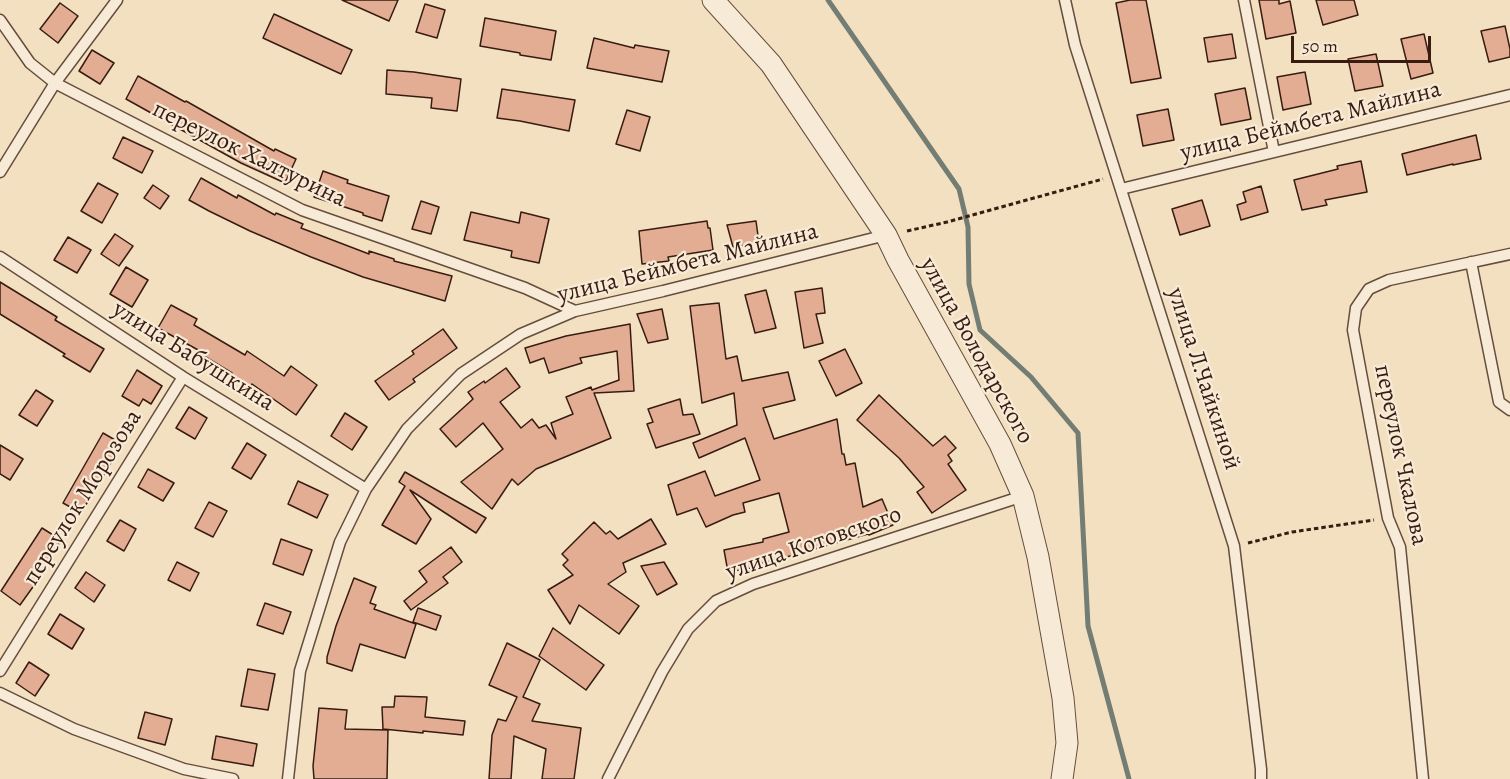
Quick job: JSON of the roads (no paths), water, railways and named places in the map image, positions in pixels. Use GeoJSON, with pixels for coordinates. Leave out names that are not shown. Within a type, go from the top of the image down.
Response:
{"type":"FeatureCollection","features":[{"type":"Feature","properties":{"kind":"street","name":"улица Володарского"},"geometry":{"type":"LineString","coordinates":[[713,0],[771,64],[886,235],[1000,444],[1023,496],[1038,556],[1063,698],[1066,743],[1062,779]]}},
{"type":"Feature","properties":{"kind":"lane"},"geometry":{"type":"LineString","coordinates":[[0,172],[55,83],[117,0]]}},
{"type":"Feature","properties":{"kind":"lane","name":"улица Л.Чайкиной"},"geometry":{"type":"LineString","coordinates":[[1065,0],[1075,45],[1234,546],[1261,779]]}},
{"type":"Feature","properties":{"kind":"lane"},"geometry":{"type":"LineString","coordinates":[[1244,0],[1274,152]]}},
{"type":"Feature","properties":{"kind":"lane","name":"переулок Халтурина"},"geometry":{"type":"LineString","coordinates":[[0,20],[30,63],[55,83],[302,210],[525,288],[575,311]]}},
{"type":"Feature","properties":{"kind":"lane","name":"улица Беймбета Майлина"},"geometry":{"type":"LineString","coordinates":[[1121,189],[1510,95]]}},
{"type":"Feature","properties":{"kind":"lane","name":"улица Беймбета Майлина"},"geometry":{"type":"LineString","coordinates":[[288,779],[300,671],[340,542],[366,489],[406,429],[461,374],[521,334],[575,311],[886,235]]}},
{"type":"Feature","properties":{"kind":"lane","name":"переулок Чкалова"},"geometry":{"type":"LineString","coordinates":[[1423,779],[1400,547],[1388,518],[1353,330],[1356,308],[1369,289],[1389,280],[1510,254]]}},
{"type":"Feature","properties":{"kind":"lane","name":"улица Бабушкина"},"geometry":{"type":"LineString","coordinates":[[0,257],[183,377],[366,489]]}},
{"type":"Feature","properties":{"kind":"lane"},"geometry":{"type":"LineString","coordinates":[[1471,262],[1499,402],[1510,410]]}},
{"type":"Feature","properties":{"kind":"lane","name":"переулок Морозова"},"geometry":{"type":"LineString","coordinates":[[0,671],[183,377]]}},
{"type":"Feature","properties":{"kind":"lane","name":"улица Котовского"},"geometry":{"type":"LineString","coordinates":[[608,779],[662,672],[688,628],[716,601],[753,584],[1023,496]]}},
{"type":"Feature","properties":{"kind":"lane"},"geometry":{"type":"LineString","coordinates":[[0,693],[74,729],[184,769],[232,779]]}},
{"type":"Feature","properties":{"kind":"waterway"},"geometry":{"type":"LineString","coordinates":[[828,0],[959,189],[968,227],[969,284],[980,330],[1031,377],[1078,433],[1088,626],[1129,779]]}}]}
